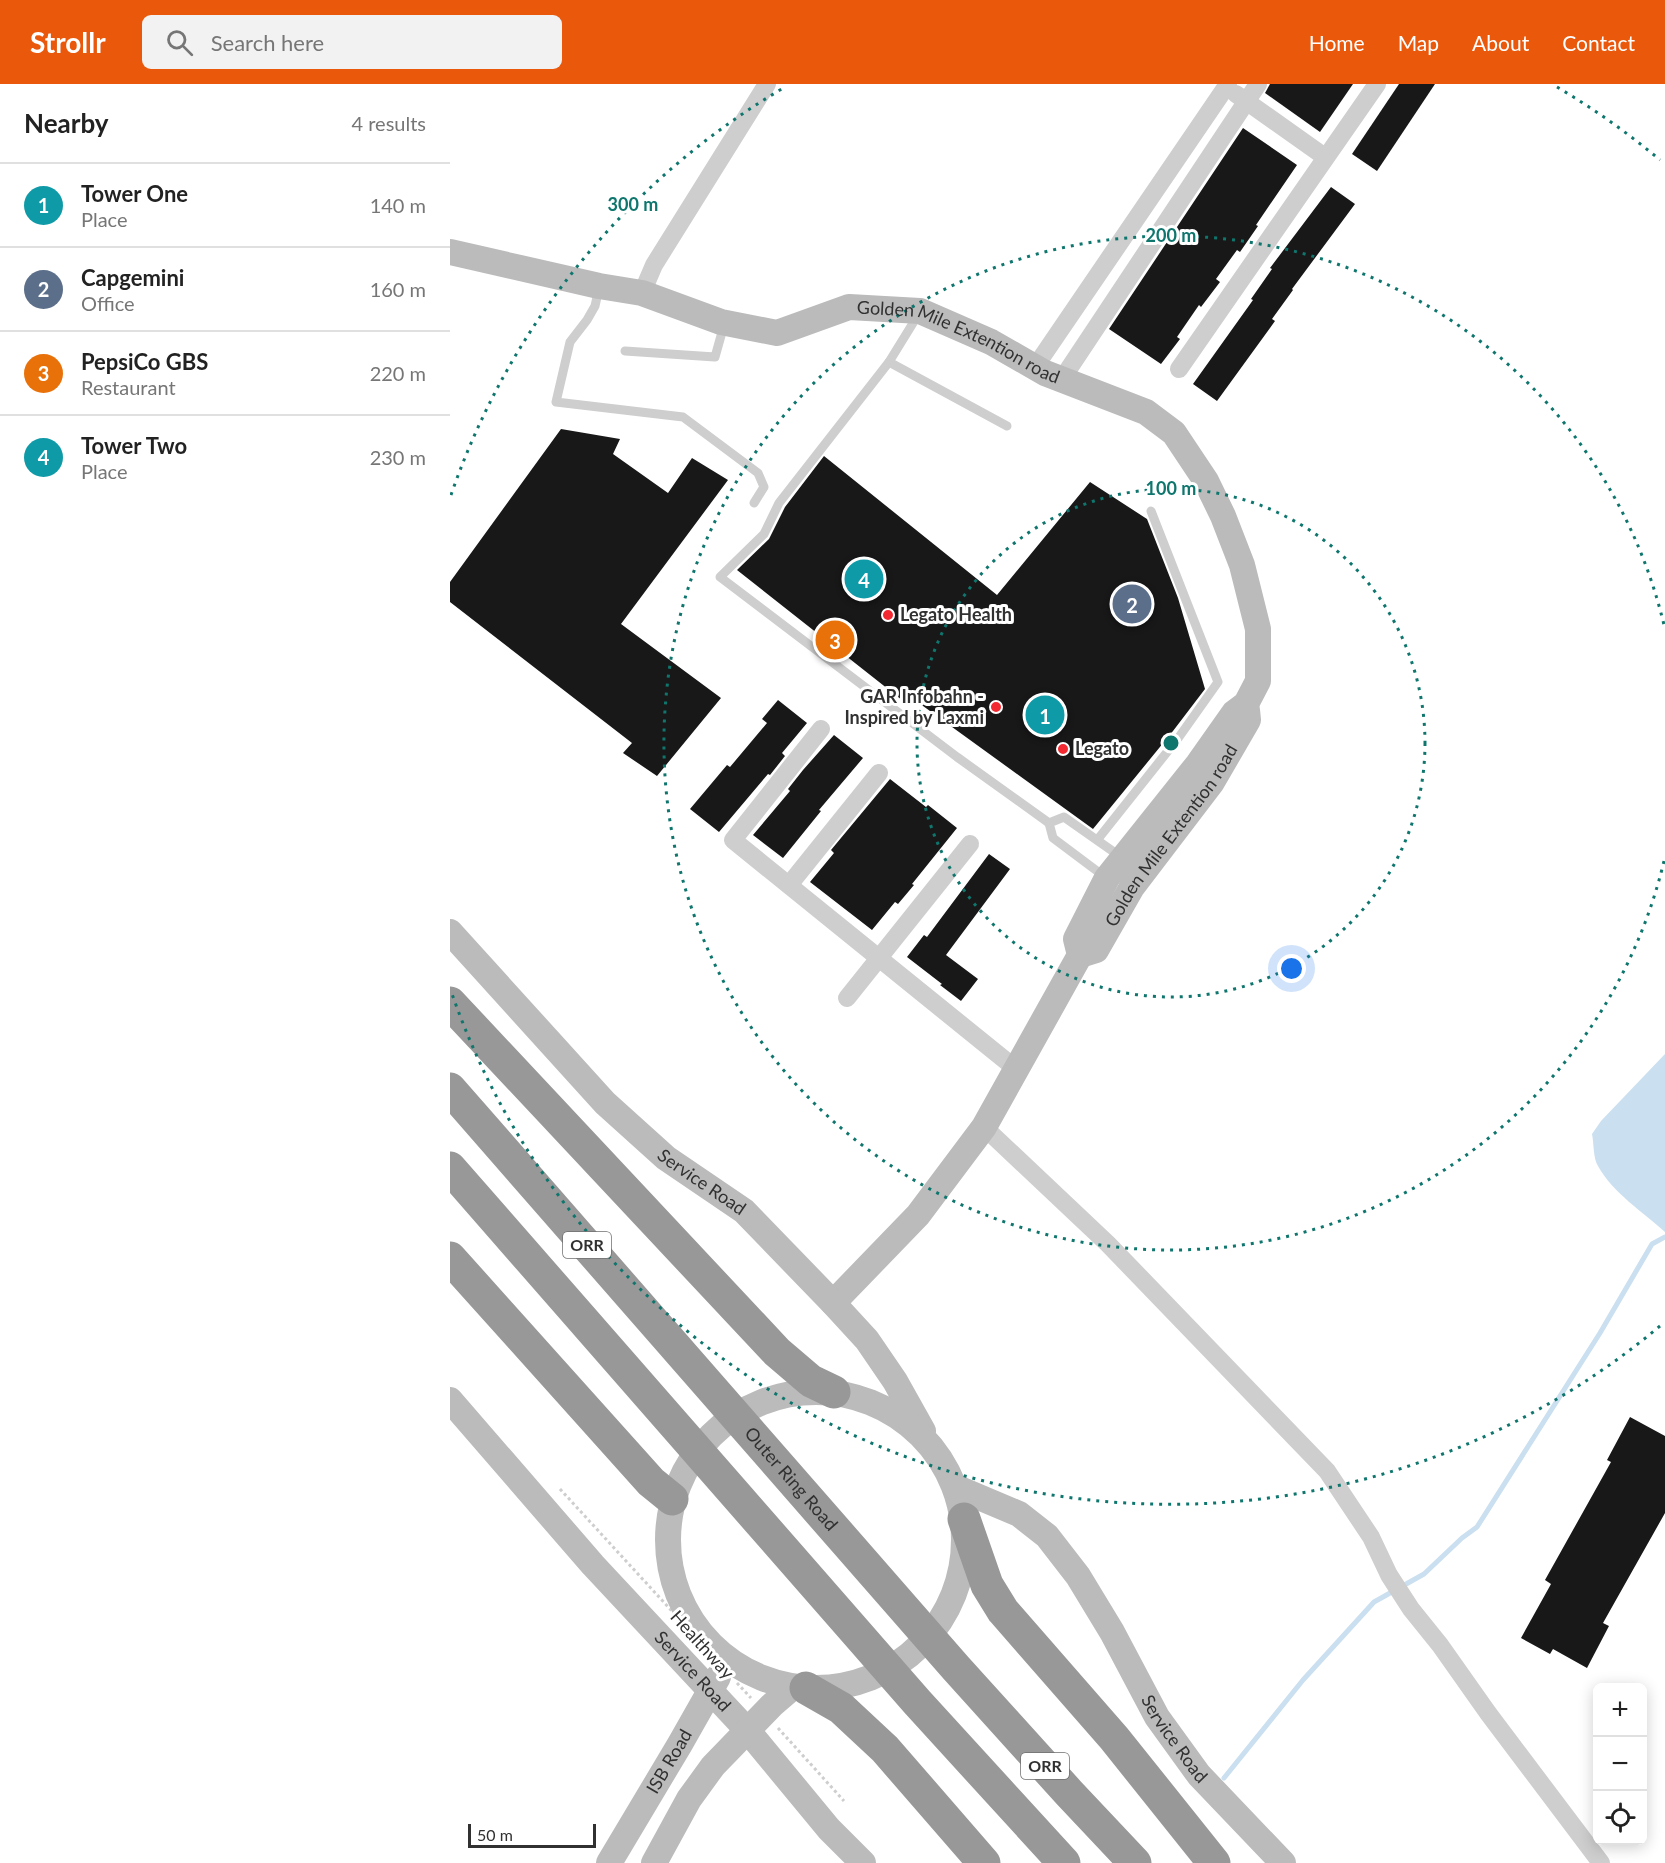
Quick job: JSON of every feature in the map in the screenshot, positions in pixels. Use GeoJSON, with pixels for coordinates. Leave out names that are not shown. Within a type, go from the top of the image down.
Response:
{"type":"FeatureCollection","features":[{"type":"Feature","properties":{"kind":"highway"},"geometry":{"type":"LineString","coordinates":[[450,1003],[777,1352],[811,1382],[834,1392]]}},
{"type":"Feature","properties":{"kind":"highway","name":"Outer Ring Road"},"geometry":{"type":"LineString","coordinates":[[450,1089],[956,1668],[1135,1863]]}},
{"type":"Feature","properties":{"kind":"highway","name":"ORR"},"geometry":{"type":"LineString","coordinates":[[450,1168],[917,1702],[1064,1863]]}},
{"type":"Feature","properties":{"kind":"highway"},"geometry":{"type":"LineString","coordinates":[[450,1258],[651,1482],[672,1499]]}},
{"type":"Feature","properties":{"kind":"highway"},"geometry":{"type":"LineString","coordinates":[[964,1519],[987,1585],[1003,1611],[1114,1738],[1214,1863]]}},
{"type":"Feature","properties":{"kind":"highway"},"geometry":{"type":"LineString","coordinates":[[800,1688],[841,1708],[885,1749],[984,1863]]}},
{"type":"Feature","properties":{"kind":"main road","name":"Golden Mile Extention road"},"geometry":{"type":"LineString","coordinates":[[450,252],[599,286],[642,293],[724,322],[777,333],[849,307],[920,311],[991,342],[1035,367],[1146,412],[1174,433],[1206,481],[1223,516],[1242,565],[1258,629],[1258,681],[1246,704],[1234,713],[1198,764],[1115,868],[1076,939],[1080,955]]}},
{"type":"Feature","properties":{"kind":"main road","name":"Golden Mile Extention road"},"geometry":{"type":"LineString","coordinates":[[833,1303],[918,1215],[984,1127],[1080,955],[1096,950],[1132,886],[1212,782],[1248,720],[1246,704]]}},
{"type":"Feature","properties":{"kind":"main road","name":"Service Road"},"geometry":{"type":"LineString","coordinates":[[450,932],[605,1103],[666,1158],[744,1211],[833,1303],[867,1340],[895,1381],[932,1447]]}},
{"type":"Feature","properties":{"kind":"main road"},"geometry":{"type":"LineString","coordinates":[[834,1392],[871,1402],[904,1420],[932,1447],[955,1486],[964,1519],[963,1563],[950,1605],[925,1641],[891,1669],[850,1685],[800,1688],[752,1674],[725,1663],[689,1618],[671,1579],[666,1539],[672,1499],[689,1460],[716,1428],[751,1405],[792,1393],[834,1392]]}},
{"type":"Feature","properties":{"kind":"main road","name":"Service Road"},"geometry":{"type":"LineString","coordinates":[[450,1400],[600,1573],[709,1691],[756,1722],[829,1829],[862,1863]]}},
{"type":"Feature","properties":{"kind":"main road","name":"Service Road"},"geometry":{"type":"LineString","coordinates":[[955,1486],[1019,1514],[1047,1536],[1078,1576],[1112,1632],[1157,1717],[1199,1775],[1283,1863]]}},
{"type":"Feature","properties":{"kind":"main road","name":"ISB Road"},"geometry":{"type":"LineString","coordinates":[[609,1863],[725,1663]]}},
{"type":"Feature","properties":{"kind":"main road","name":"ISB Road"},"geometry":{"type":"LineString","coordinates":[[654,1863],[689,1799],[713,1767],[756,1722],[800,1688]]}},
{"type":"Feature","properties":{"kind":"street"},"geometry":{"type":"LineString","coordinates":[[642,293],[654,266],[767,84]]}},
{"type":"Feature","properties":{"kind":"street"},"geometry":{"type":"LineString","coordinates":[[1062,379],[1258,84]]}},
{"type":"Feature","properties":{"kind":"street"},"geometry":{"type":"LineString","coordinates":[[1179,369],[1377,84]]}},
{"type":"Feature","properties":{"kind":"street"},"geometry":{"type":"LineString","coordinates":[[1035,367],[1227,86],[1325,157]]}},
{"type":"Feature","properties":{"kind":"street"},"geometry":{"type":"LineString","coordinates":[[821,729],[733,840],[1016,1068]]}},
{"type":"Feature","properties":{"kind":"street"},"geometry":{"type":"LineString","coordinates":[[789,885],[879,773]]}},
{"type":"Feature","properties":{"kind":"street"},"geometry":{"type":"LineString","coordinates":[[847,998],[970,844]]}},
{"type":"Feature","properties":{"kind":"street"},"geometry":{"type":"LineString","coordinates":[[984,1127],[1108,1244],[1327,1471],[1371,1537],[1389,1575],[1411,1609],[1601,1863]]}},
{"type":"Feature","properties":{"kind":"lane"},"geometry":{"type":"LineString","coordinates":[[599,286],[595,306],[588,320],[570,342],[556,402],[683,417],[758,473],[764,487],[754,502]]}},
{"type":"Feature","properties":{"kind":"lane"},"geometry":{"type":"LineString","coordinates":[[920,311],[889,362],[779,503],[764,534],[720,577],[957,757],[1049,823],[1053,838],[1115,868]]}},
{"type":"Feature","properties":{"kind":"lane"},"geometry":{"type":"LineString","coordinates":[[625,351],[715,357],[724,322]]}},
{"type":"Feature","properties":{"kind":"lane"},"geometry":{"type":"LineString","coordinates":[[889,362],[1007,426]]}},
{"type":"Feature","properties":{"kind":"lane"},"geometry":{"type":"LineString","coordinates":[[1098,839],[1179,737],[1218,682],[1151,511]]}},
{"type":"Feature","properties":{"kind":"lane"},"geometry":{"type":"LineString","coordinates":[[1049,823],[1064,817],[1098,839],[1115,868]]}},
{"type":"Feature","properties":{"kind":"path","name":"Healthway"},"geometry":{"type":"LineString","coordinates":[[561,1489],[725,1663],[756,1722],[844,1801]]}},
{"type":"Feature","properties":{"kind":"water"},"geometry":{"type":"Polygon","coordinates":[[[1665,1054],[1665,1232],[1604,1176],[1595,1159],[1592,1134],[1601,1121],[1665,1054]]]}},
{"type":"Feature","properties":{"kind":"building"},"geometry":{"type":"Polygon","coordinates":[[[1270,84],[1353,84],[1320,132],[1265,93],[1270,84]]]}},
{"type":"Feature","properties":{"kind":"building"},"geometry":{"type":"Polygon","coordinates":[[[1399,84],[1435,84],[1377,171],[1352,154],[1399,84]]]}},
{"type":"Feature","properties":{"kind":"building"},"geometry":{"type":"Polygon","coordinates":[[[1243,128],[1297,165],[1240,252],[1237,250],[1216,279],[1220,282],[1201,307],[1199,305],[1177,337],[1180,339],[1161,364],[1109,329],[1243,128]]]}},
{"type":"Feature","properties":{"kind":"building"},"geometry":{"type":"Polygon","coordinates":[[[1331,187],[1355,204],[1292,289],[1272,319],[1275,321],[1217,401],[1193,384],[1253,300],[1251,299],[1272,269],[1270,268],[1331,187]]]}},
{"type":"Feature","properties":{"kind":"building"},"geometry":{"type":"Polygon","coordinates":[[[561,429],[620,439],[613,454],[668,493],[692,458],[728,480],[621,624],[721,698],[657,776],[623,753],[632,743],[450,602],[450,582],[561,429]]]}},
{"type":"Feature","properties":{"kind":"building"},"geometry":{"type":"Polygon","coordinates":[[[824,456],[997,595],[1090,482],[1147,519],[1178,598],[1205,689],[1093,829],[912,698],[907,704],[737,570],[769,539],[785,507],[824,456]]]}},
{"type":"Feature","properties":{"kind":"building"},"geometry":{"type":"Polygon","coordinates":[[[778,700],[807,723],[782,753],[785,756],[770,775],[768,774],[719,832],[690,809],[767,723],[762,719],[778,700]]]}},
{"type":"Feature","properties":{"kind":"building"},"geometry":{"type":"Polygon","coordinates":[[[834,735],[863,758],[819,810],[821,811],[783,858],[753,835],[790,791],[788,789],[803,770],[834,735]]]}},
{"type":"Feature","properties":{"kind":"building"},"geometry":{"type":"Polygon","coordinates":[[[890,779],[957,828],[912,884],[914,885],[898,904],[895,902],[872,930],[810,882],[834,853],[831,850],[890,779]]]}},
{"type":"Feature","properties":{"kind":"building"},"geometry":{"type":"Polygon","coordinates":[[[989,854],[1010,869],[946,955],[978,979],[961,1001],[907,957],[924,935],[927,937],[989,854]]]}},
{"type":"Feature","properties":{"kind":"building"},"geometry":{"type":"Polygon","coordinates":[[[1630,1417],[1665,1436],[1665,1513],[1603,1623],[1609,1626],[1587,1668],[1553,1649],[1550,1654],[1521,1638],[1551,1584],[1545,1580],[1611,1462],[1607,1460],[1630,1417]]]}},
{"type":"Feature","properties":{"kind":"waterway"},"geometry":{"type":"LineString","coordinates":[[1224,1778],[1303,1680],[1374,1602],[1424,1574],[1477,1527],[1600,1333],[1652,1244],[1665,1237]]}},
{"type":"Feature","properties":{"kind":"place","name":"Tower Two"},"geometry":{"type":"Point","coordinates":[864,579]}},
{"type":"Feature","properties":{"kind":"place","name":"Capgemini"},"geometry":{"type":"Point","coordinates":[1132,604]}},
{"type":"Feature","properties":{"kind":"place","name":"Legato Health"},"geometry":{"type":"Point","coordinates":[888,615]}},
{"type":"Feature","properties":{"kind":"place","name":"PepsiCo GBS"},"geometry":{"type":"Point","coordinates":[835,640]}},
{"type":"Feature","properties":{"kind":"place","name":"GAR Infobahn - Inspired by Laxmi"},"geometry":{"type":"Point","coordinates":[996,707]}},
{"type":"Feature","properties":{"kind":"place","name":"Tower One"},"geometry":{"type":"Point","coordinates":[1045,715]}},
{"type":"Feature","properties":{"kind":"place","name":"Legato"},"geometry":{"type":"Point","coordinates":[1063,749]}}]}
